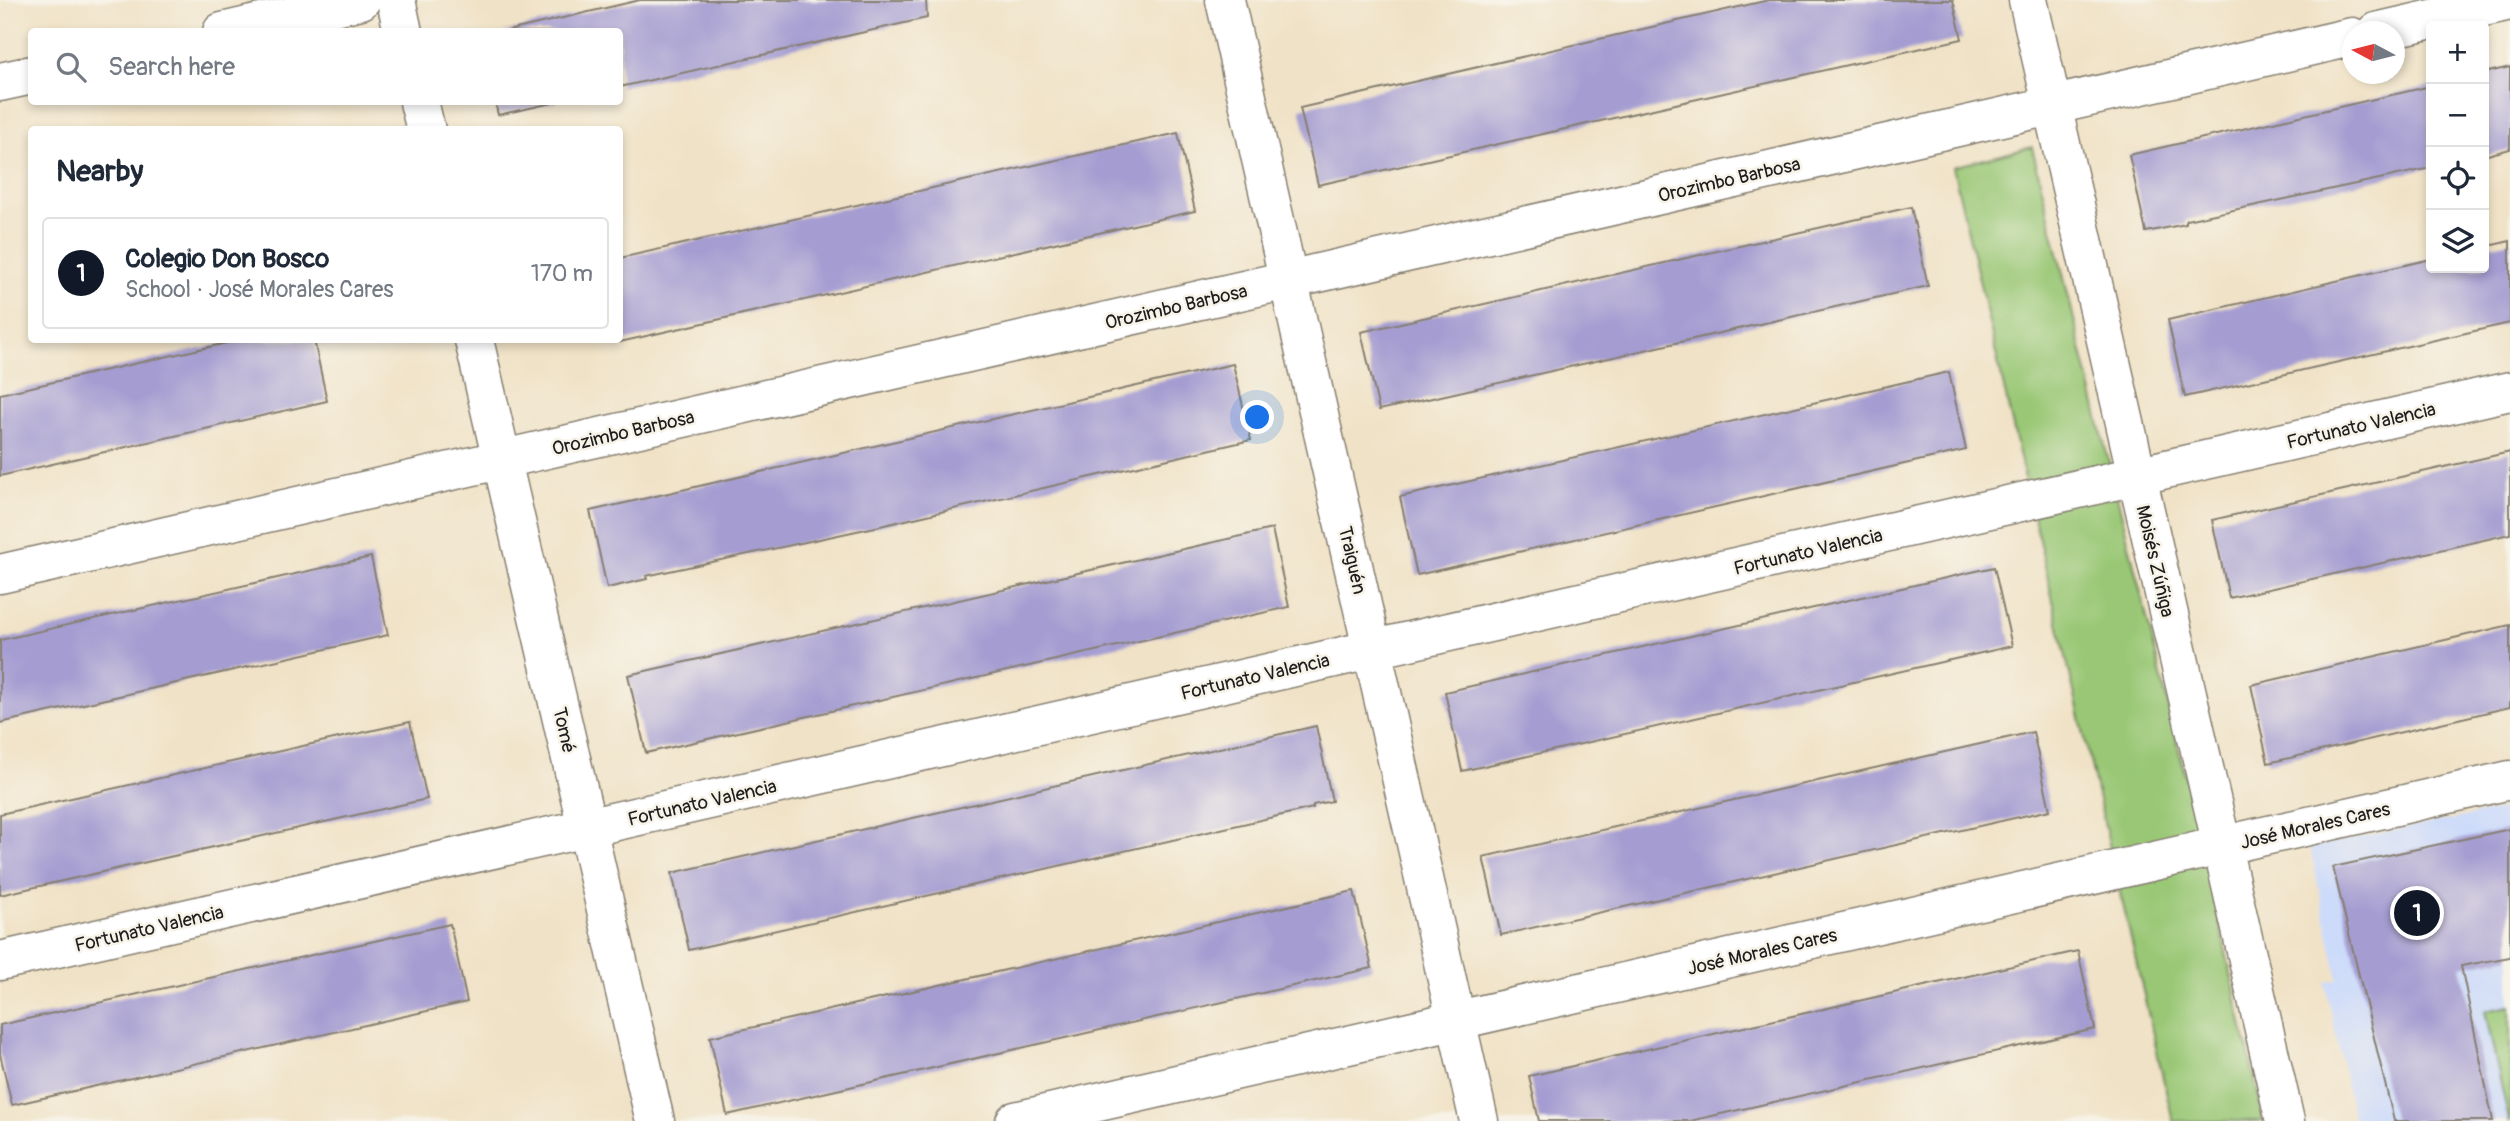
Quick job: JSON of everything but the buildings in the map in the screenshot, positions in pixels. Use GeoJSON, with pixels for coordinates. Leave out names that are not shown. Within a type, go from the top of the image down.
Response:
{"type":"FeatureCollection","features":[{"type":"Feature","properties":{"kind":"street"},"geometry":{"type":"LineString","coordinates":[[239,28],[361,0]]}},
{"type":"Feature","properties":{"kind":"street"},"geometry":{"type":"LineString","coordinates":[[396,0],[402,28]]}},
{"type":"Feature","properties":{"kind":"street","name":"Traiguén"},"geometry":{"type":"LineString","coordinates":[[1225,0],[1479,1121]]}},
{"type":"Feature","properties":{"kind":"street","name":"Moisés Zúñiga"},"geometry":{"type":"LineString","coordinates":[[2028,0],[2286,1121]]}},
{"type":"Feature","properties":{"kind":"street"},"geometry":{"type":"LineString","coordinates":[[2405,25],[2510,1]]}},
{"type":"Feature","properties":{"kind":"street","name":"Orozimbo Barbosa"},"geometry":{"type":"LineString","coordinates":[[0,575],[2342,40]]}},
{"type":"Feature","properties":{"kind":"street"},"geometry":{"type":"LineString","coordinates":[[0,82],[28,76]]}},
{"type":"Feature","properties":{"kind":"street"},"geometry":{"type":"LineString","coordinates":[[420,105],[425,126]]}},
{"type":"Feature","properties":{"kind":"street","name":"Tomé"},"geometry":{"type":"LineString","coordinates":[[475,343],[655,1121]]}},
{"type":"Feature","properties":{"kind":"street","name":"Fortunato Valencia"},"geometry":{"type":"LineString","coordinates":[[0,961],[2510,391]]}},
{"type":"Feature","properties":{"kind":"street","name":"José Morales Cares"},"geometry":{"type":"LineString","coordinates":[[1015,1121],[2510,780]]}},
{"type":"Feature","properties":{"kind":"shaded area"},"geometry":{"type":"Polygon","coordinates":[[[2510,808],[2510,1121],[2354,1121],[2325,982],[2338,979],[2310,847],[2510,808]]]}},
{"type":"Feature","properties":{"kind":"green space"},"geometry":{"type":"Polygon","coordinates":[[[2032,147],[2199,832],[2264,1121],[2173,1121],[1953,167],[2032,147]]]}},
{"type":"Feature","properties":{"kind":"green space"},"geometry":{"type":"Polygon","coordinates":[[[2510,1006],[2510,1121],[2509,1121],[2485,1011],[2510,1006]]]}},
{"type":"Feature","properties":{"kind":"place","name":"Colegio Don Bosco"},"geometry":{"type":"Point","coordinates":[2417,913]}}]}
